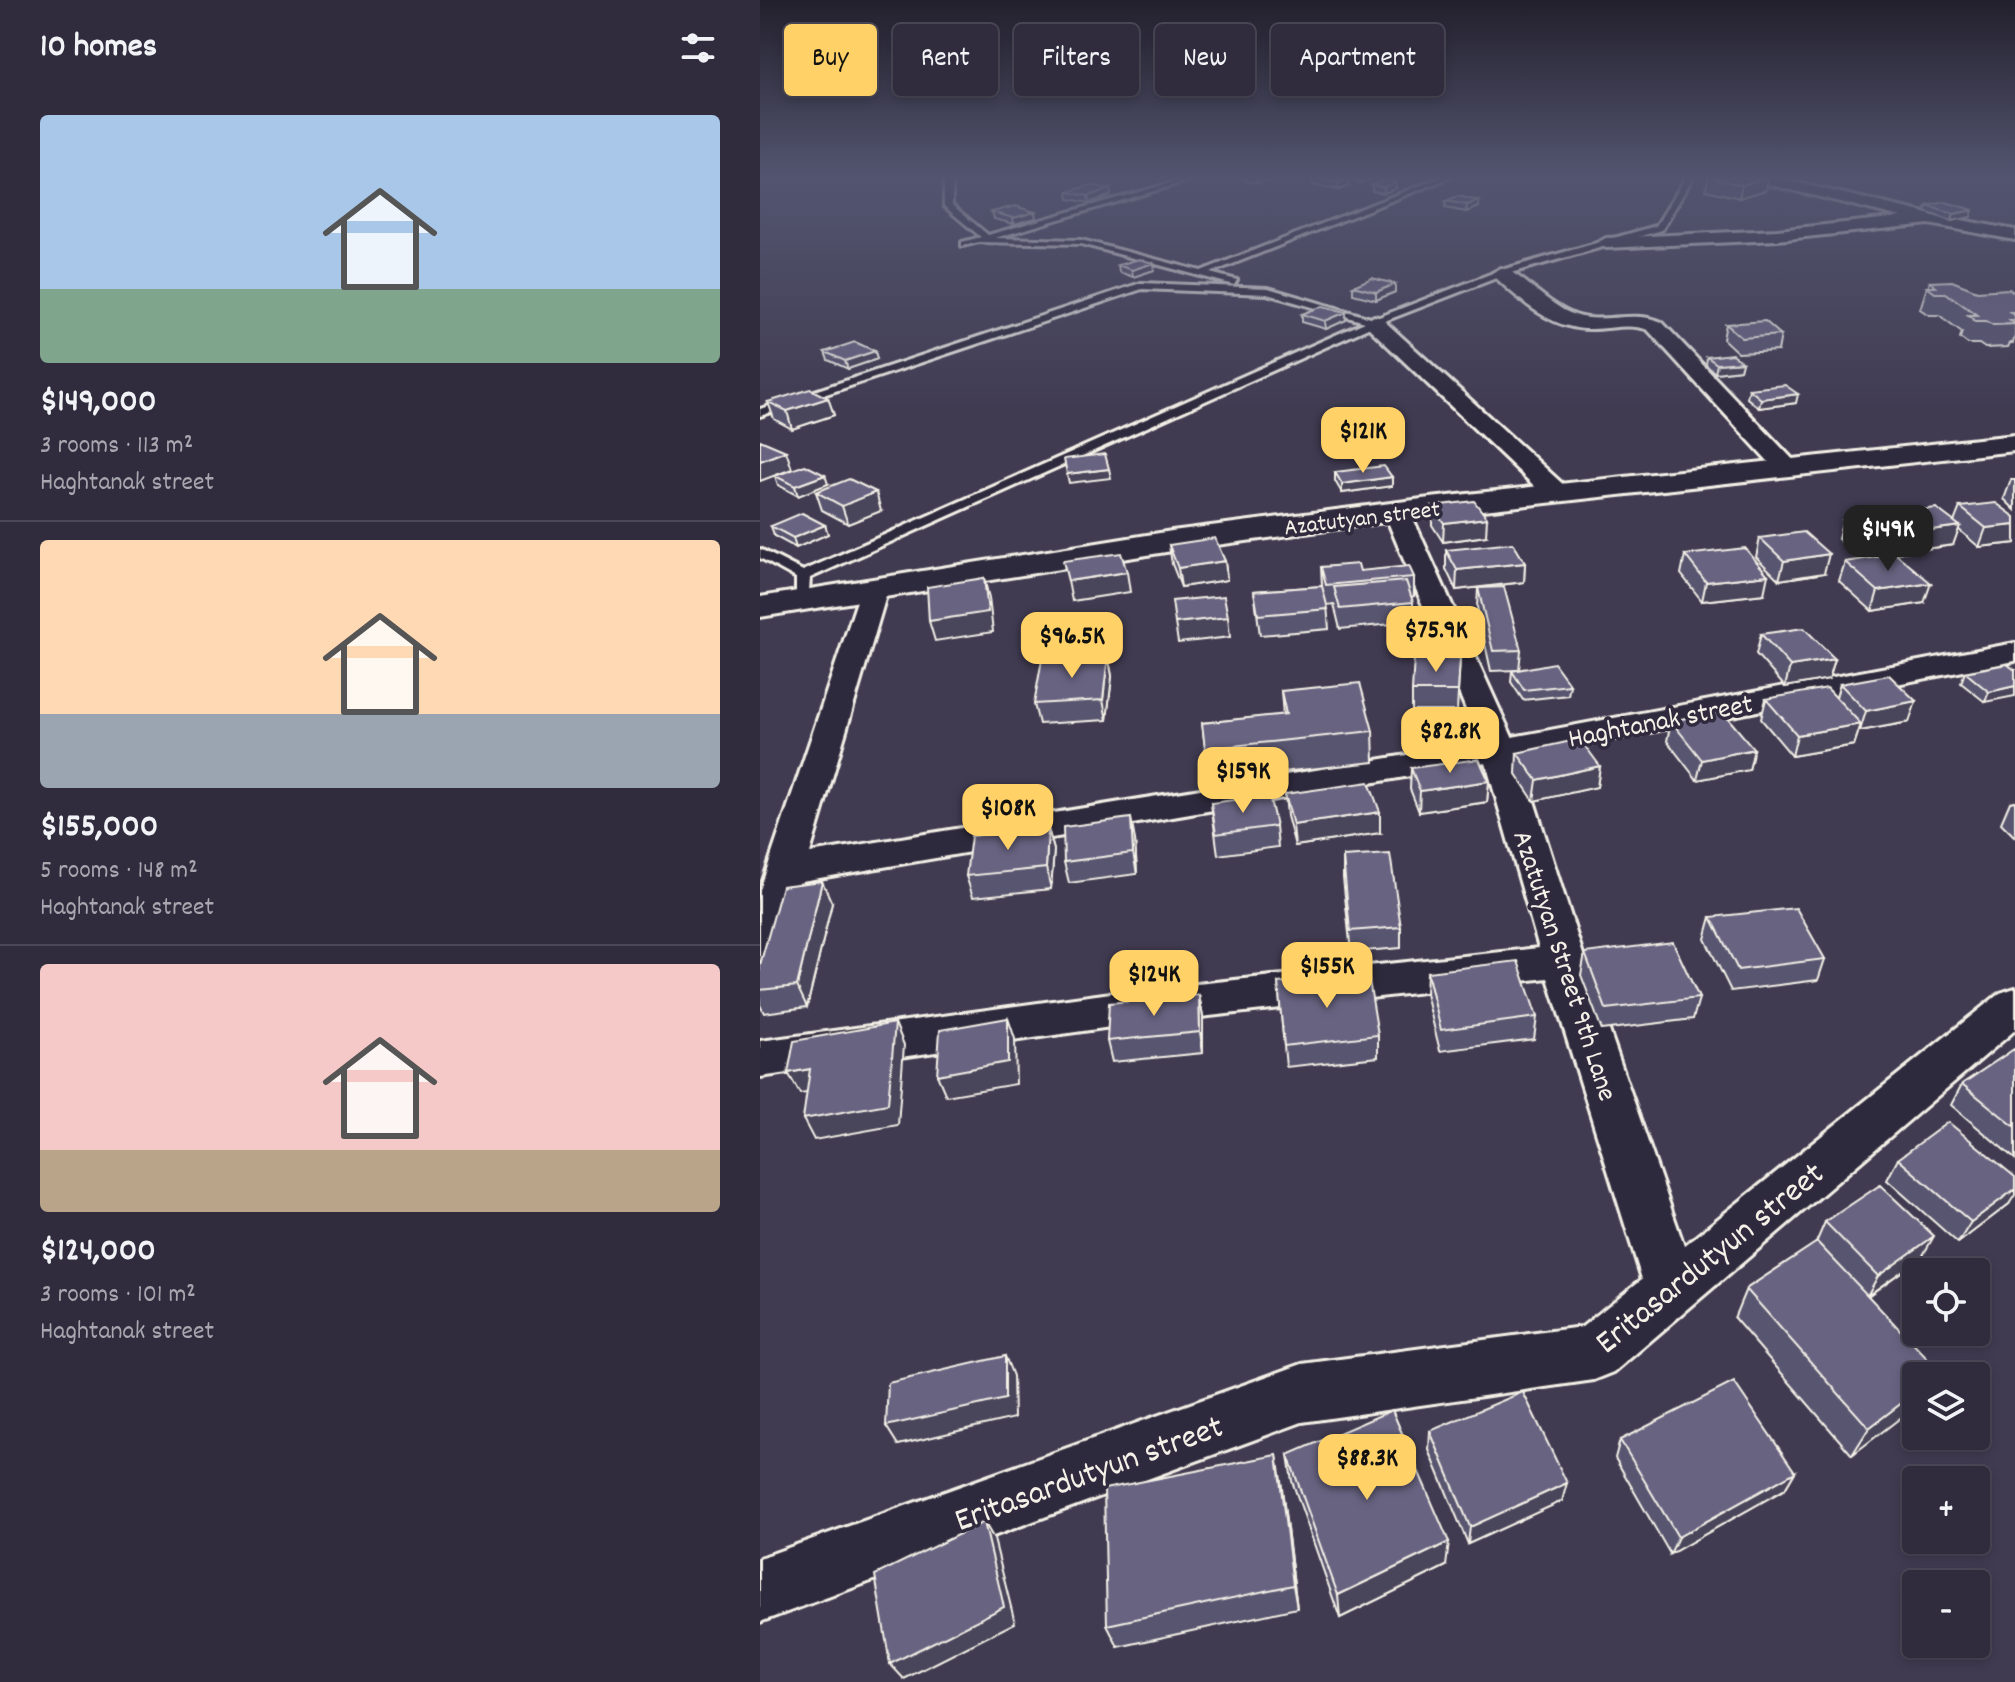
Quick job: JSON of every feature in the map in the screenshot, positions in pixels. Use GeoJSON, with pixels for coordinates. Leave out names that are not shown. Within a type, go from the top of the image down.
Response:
{"type":"FeatureCollection","features":[{"type":"Feature","properties":{"kind":"street"},"geometry":{"type":"LineString","coordinates":[[1501,273],[1567,320],[1591,323],[1637,319],[1655,326],[1788,468]]}},
{"type":"Feature","properties":{"kind":"street"},"geometry":{"type":"LineString","coordinates":[[1374,322],[1558,494]]}},
{"type":"Feature","properties":{"kind":"street","name":"Azatutyan street"},"geometry":{"type":"LineString","coordinates":[[760,607],[803,588],[873,589],[1172,541],[1397,512],[2015,443]]}},
{"type":"Feature","properties":{"kind":"street","name":"Azatutyan Street 9th Lane"},"geometry":{"type":"LineString","coordinates":[[1397,512],[1500,750],[1564,961],[1672,1289]]}},
{"type":"Feature","properties":{"kind":"street"},"geometry":{"type":"LineString","coordinates":[[760,954],[873,589]]}},
{"type":"Feature","properties":{"kind":"street","name":"Haghtanak street"},"geometry":{"type":"LineString","coordinates":[[785,871],[1500,750],[2015,652]]}},
{"type":"Feature","properties":{"kind":"street"},"geometry":{"type":"LineString","coordinates":[[760,1059],[1111,1010],[1564,961]]}},
{"type":"Feature","properties":{"kind":"street","name":"Eritasardutyun street"},"geometry":{"type":"LineString","coordinates":[[760,1590],[1302,1393],[1594,1353],[2015,1005]]}},
{"type":"Feature","properties":{"kind":"lane"},"geometry":{"type":"LineString","coordinates":[[1134,255],[1374,322]]}},
{"type":"Feature","properties":{"kind":"lane"},"geometry":{"type":"LineString","coordinates":[[1203,273],[1247,255]]}},
{"type":"Feature","properties":{"kind":"lane"},"geometry":{"type":"LineString","coordinates":[[760,553],[803,588],[1374,322],[1501,273],[1562,255]]}},
{"type":"Feature","properties":{"kind":"lane"},"geometry":{"type":"LineString","coordinates":[[760,413],[1141,286],[1268,291]]}},
{"type":"Feature","properties":{"kind":"building"},"geometry":{"type":"Polygon","coordinates":[[[1139,259],[1153,263],[1132,270],[1118,265],[1139,259]]]}},
{"type":"Feature","properties":{"kind":"building"},"geometry":{"type":"Polygon","coordinates":[[[1372,278],[1395,284],[1376,292],[1353,286],[1372,278]]]}},
{"type":"Feature","properties":{"kind":"building"},"geometry":{"type":"Polygon","coordinates":[[[1952,281],[1977,291],[2009,289],[2015,293],[2015,312],[2010,312],[2015,320],[2010,320],[2015,324],[1993,325],[1975,321],[1968,315],[1977,315],[1946,293],[1935,293],[1927,287],[1936,287],[1930,282],[1952,281]]]}},
{"type":"Feature","properties":{"kind":"building"},"geometry":{"type":"Polygon","coordinates":[[[1323,306],[1346,312],[1325,321],[1302,314],[1323,306]]]}},
{"type":"Feature","properties":{"kind":"building"},"geometry":{"type":"Polygon","coordinates":[[[1765,321],[1781,335],[1742,338],[1726,324],[1765,321]]]}},
{"type":"Feature","properties":{"kind":"building"},"geometry":{"type":"Polygon","coordinates":[[[855,342],[875,351],[845,361],[825,352],[855,342]]]}},
{"type":"Feature","properties":{"kind":"building"},"geometry":{"type":"Polygon","coordinates":[[[1732,354],[1742,362],[1717,364],[1707,357],[1732,354]]]}},
{"type":"Feature","properties":{"kind":"building"},"geometry":{"type":"Polygon","coordinates":[[[1785,385],[1798,394],[1761,399],[1749,389],[1785,385]]]}},
{"type":"Feature","properties":{"kind":"building"},"geometry":{"type":"Polygon","coordinates":[[[810,389],[828,398],[787,411],[768,402],[810,389]]]}},
{"type":"Feature","properties":{"kind":"building"},"geometry":{"type":"Polygon","coordinates":[[[760,440],[786,451],[760,461],[760,440]]]}},
{"type":"Feature","properties":{"kind":"building"},"geometry":{"type":"Polygon","coordinates":[[[1105,454],[1109,469],[1067,474],[1064,459],[1105,454]]]}},
{"type":"Feature","properties":{"kind":"building"},"geometry":{"type":"Polygon","coordinates":[[[805,465],[825,475],[795,486],[775,476],[805,465]]]}},
{"type":"Feature","properties":{"kind":"building"},"geometry":{"type":"Polygon","coordinates":[[[1384,466],[1392,477],[1342,484],[1335,472],[1384,466]]]}},
{"type":"Feature","properties":{"kind":"building"},"geometry":{"type":"Polygon","coordinates":[[[849,479],[876,492],[842,506],[816,492],[849,479]]]}},
{"type":"Feature","properties":{"kind":"building"},"geometry":{"type":"Polygon","coordinates":[[[1474,501],[1487,518],[1444,523],[1432,506],[1474,501]]]}},
{"type":"Feature","properties":{"kind":"building"},"geometry":{"type":"Polygon","coordinates":[[[1996,503],[2015,517],[2015,525],[1986,528],[1960,507],[1996,503]]]}},
{"type":"Feature","properties":{"kind":"building"},"geometry":{"type":"Polygon","coordinates":[[[1936,508],[1960,526],[1865,539],[1843,520],[1936,508]]]}},
{"type":"Feature","properties":{"kind":"building"},"geometry":{"type":"Polygon","coordinates":[[[802,513],[825,525],[793,538],[771,526],[802,513]]]}},
{"type":"Feature","properties":{"kind":"building"},"geometry":{"type":"Polygon","coordinates":[[[1804,532],[1829,554],[1784,561],[1760,538],[1804,532]]]}},
{"type":"Feature","properties":{"kind":"building"},"geometry":{"type":"Polygon","coordinates":[[[1215,538],[1225,561],[1178,568],[1169,545],[1215,538]]]}},
{"type":"Feature","properties":{"kind":"building"},"geometry":{"type":"Polygon","coordinates":[[[1513,543],[1525,563],[1457,570],[1446,550],[1513,543]]]}},
{"type":"Feature","properties":{"kind":"building"},"geometry":{"type":"Polygon","coordinates":[[[1745,548],[1768,575],[1706,582],[1685,555],[1745,548]]]}},
{"type":"Feature","properties":{"kind":"building"},"geometry":{"type":"Polygon","coordinates":[[[1121,553],[1127,572],[1068,581],[1063,561],[1121,553]]]}},
{"type":"Feature","properties":{"kind":"building"},"geometry":{"type":"Polygon","coordinates":[[[1896,554],[1931,583],[1878,591],[1845,562],[1896,554]]]}},
{"type":"Feature","properties":{"kind":"building"},"geometry":{"type":"Polygon","coordinates":[[[1358,564],[1360,571],[1409,566],[1414,577],[1326,585],[1321,567],[1358,564]]]}},
{"type":"Feature","properties":{"kind":"building"},"geometry":{"type":"Polygon","coordinates":[[[984,578],[988,612],[929,621],[927,587],[984,578]]]}},
{"type":"Feature","properties":{"kind":"building"},"geometry":{"type":"Polygon","coordinates":[[[1406,581],[1413,602],[1340,609],[1334,587],[1406,581]]]}},
{"type":"Feature","properties":{"kind":"building"},"geometry":{"type":"Polygon","coordinates":[[[1322,586],[1328,609],[1258,615],[1254,591],[1322,586]]]}},
{"type":"Feature","properties":{"kind":"building"},"geometry":{"type":"Polygon","coordinates":[[[1504,587],[1521,650],[1493,651],[1478,588],[1504,587]]]}},
{"type":"Feature","properties":{"kind":"building"},"geometry":{"type":"Polygon","coordinates":[[[1224,596],[1228,617],[1175,623],[1172,601],[1224,596]]]}},
{"type":"Feature","properties":{"kind":"building"},"geometry":{"type":"Polygon","coordinates":[[[1804,628],[1835,659],[1790,666],[1761,634],[1804,628]]]}},
{"type":"Feature","properties":{"kind":"building"},"geometry":{"type":"Polygon","coordinates":[[[1108,655],[1103,700],[1034,704],[1042,659],[1108,655]]]}},
{"type":"Feature","properties":{"kind":"building"},"geometry":{"type":"Polygon","coordinates":[[[1414,657],[1460,658],[1458,691],[1412,691],[1414,657]]]}},
{"type":"Feature","properties":{"kind":"building"},"geometry":{"type":"Polygon","coordinates":[[[1554,663],[1570,685],[1524,690],[1512,671],[1554,663]]]}},
{"type":"Feature","properties":{"kind":"building"},"geometry":{"type":"Polygon","coordinates":[[[2007,664],[2015,670],[2015,686],[1989,692],[1965,672],[2007,664]]]}},
{"type":"Feature","properties":{"kind":"building"},"geometry":{"type":"Polygon","coordinates":[[[1889,675],[1916,701],[1866,711],[1840,684],[1889,675]]]}},
{"type":"Feature","properties":{"kind":"building"},"geometry":{"type":"Polygon","coordinates":[[[1360,683],[1373,731],[1205,749],[1202,723],[1286,714],[1281,691],[1360,683]]]}},
{"type":"Feature","properties":{"kind":"building"},"geometry":{"type":"Polygon","coordinates":[[[1827,688],[1861,724],[1797,735],[1766,699],[1827,688]]]}},
{"type":"Feature","properties":{"kind":"building"},"geometry":{"type":"Polygon","coordinates":[[[1722,711],[1754,749],[1702,760],[1671,721],[1722,711]]]}},
{"type":"Feature","properties":{"kind":"building"},"geometry":{"type":"Polygon","coordinates":[[[1580,739],[1600,766],[1537,780],[1517,753],[1580,739]]]}},
{"type":"Feature","properties":{"kind":"building"},"geometry":{"type":"Polygon","coordinates":[[[1479,759],[1489,781],[1420,791],[1411,768],[1479,759]]]}},
{"type":"Feature","properties":{"kind":"building"},"geometry":{"type":"Polygon","coordinates":[[[1369,782],[1380,812],[1293,825],[1285,794],[1369,782]]]}},
{"type":"Feature","properties":{"kind":"building"},"geometry":{"type":"Polygon","coordinates":[[[1269,795],[1276,826],[1216,834],[1211,803],[1269,795]]]}},
{"type":"Feature","properties":{"kind":"building"},"geometry":{"type":"Polygon","coordinates":[[[1131,818],[1133,853],[1064,862],[1063,827],[1131,818]]]}},
{"type":"Feature","properties":{"kind":"building"},"geometry":{"type":"Polygon","coordinates":[[[1048,829],[1046,868],[966,876],[971,836],[1048,829]]]}},
{"type":"Feature","properties":{"kind":"building"},"geometry":{"type":"Polygon","coordinates":[[[1390,854],[1401,927],[1350,931],[1343,857],[1390,854]]]}},
{"type":"Feature","properties":{"kind":"building"},"geometry":{"type":"Polygon","coordinates":[[[822,881],[797,986],[760,990],[760,965],[782,886],[822,881]]]}},
{"type":"Feature","properties":{"kind":"building"},"geometry":{"type":"Polygon","coordinates":[[[1796,908],[1825,959],[1738,970],[1711,917],[1796,908]]]}},
{"type":"Feature","properties":{"kind":"building"},"geometry":{"type":"Polygon","coordinates":[[[1673,942],[1699,998],[1606,1009],[1585,953],[1673,942]]]}},
{"type":"Feature","properties":{"kind":"building"},"geometry":{"type":"Polygon","coordinates":[[[1518,961],[1537,1017],[1441,1030],[1427,972],[1518,961]]]}},
{"type":"Feature","properties":{"kind":"building"},"geometry":{"type":"Polygon","coordinates":[[[1368,974],[1378,1035],[1284,1046],[1278,983],[1368,974]]]}},
{"type":"Feature","properties":{"kind":"building"},"geometry":{"type":"Polygon","coordinates":[[[1199,995],[1200,1032],[1107,1041],[1109,1003],[1199,995]]]}},
{"type":"Feature","properties":{"kind":"building"},"geometry":{"type":"Polygon","coordinates":[[[1008,1018],[1008,1062],[937,1075],[940,1030],[1008,1018]]]}},
{"type":"Feature","properties":{"kind":"building"},"geometry":{"type":"Polygon","coordinates":[[[895,1023],[888,1104],[803,1119],[810,1069],[788,1073],[794,1041],[895,1023]]]}},
{"type":"Feature","properties":{"kind":"building"},"geometry":{"type":"Polygon","coordinates":[[[2015,1049],[2015,1127],[1962,1084],[2015,1049]]]}},
{"type":"Feature","properties":{"kind":"building"},"geometry":{"type":"Polygon","coordinates":[[[1948,1122],[2015,1177],[2015,1189],[1971,1222],[1898,1159],[1948,1122]]]}},
{"type":"Feature","properties":{"kind":"building"},"geometry":{"type":"Polygon","coordinates":[[[1880,1185],[1934,1236],[1878,1276],[1825,1222],[1880,1185]]]}},
{"type":"Feature","properties":{"kind":"building"},"geometry":{"type":"Polygon","coordinates":[[[1817,1242],[1902,1332],[1902,1346],[1915,1346],[1931,1362],[1902,1362],[1902,1403],[1869,1428],[1746,1289],[1817,1242]]]}},
{"type":"Feature","properties":{"kind":"building"},"geometry":{"type":"Polygon","coordinates":[[[1005,1356],[1005,1399],[886,1426],[888,1383],[1005,1356]]]}},
{"type":"Feature","properties":{"kind":"building"},"geometry":{"type":"Polygon","coordinates":[[[1734,1382],[1795,1472],[1678,1537],[1620,1440],[1734,1382]]]}},
{"type":"Feature","properties":{"kind":"building"},"geometry":{"type":"Polygon","coordinates":[[[1523,1392],[1567,1483],[1470,1527],[1430,1431],[1523,1392]]]}},
{"type":"Feature","properties":{"kind":"building"},"geometry":{"type":"Polygon","coordinates":[[[1392,1410],[1449,1542],[1338,1595],[1288,1455],[1392,1410]]]}},
{"type":"Feature","properties":{"kind":"building"},"geometry":{"type":"Polygon","coordinates":[[[1277,1455],[1293,1585],[1107,1625],[1104,1489],[1277,1455]]]}},
{"type":"Feature","properties":{"kind":"building"},"geometry":{"type":"Polygon","coordinates":[[[984,1522],[1004,1607],[890,1664],[875,1575],[984,1522]]]}}]}
